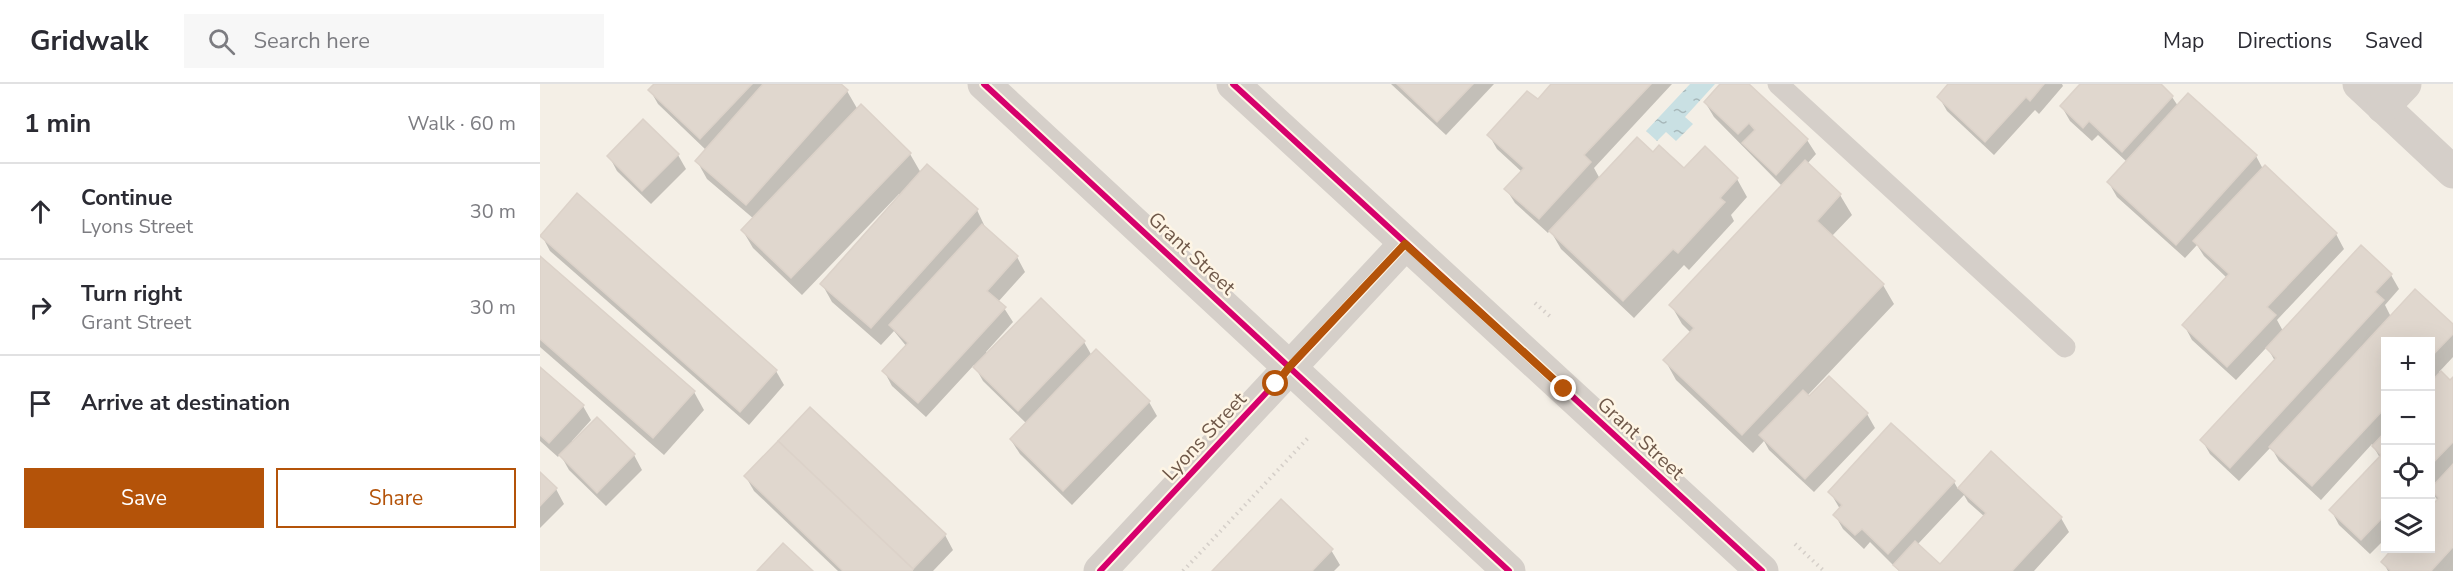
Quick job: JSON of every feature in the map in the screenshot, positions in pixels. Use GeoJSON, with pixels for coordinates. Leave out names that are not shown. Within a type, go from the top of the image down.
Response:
{"type":"FeatureCollection","features":[{"type":"Feature","properties":{"kind":"street","name":"Grant Street"},"geometry":{"type":"LineString","coordinates":[[984,84],[1509,571]]}},
{"type":"Feature","properties":{"kind":"street","name":"Grant Street"},"geometry":{"type":"LineString","coordinates":[[1233,84],[1762,571]]}},
{"type":"Feature","properties":{"kind":"street"},"geometry":{"type":"LineString","coordinates":[[2359,84],[2394,95],[2453,172]]}},
{"type":"Feature","properties":{"kind":"street","name":"Lyons Street"},"geometry":{"type":"LineString","coordinates":[[1100,571],[1405,244]]}},
{"type":"Feature","properties":{"kind":"lane"},"geometry":{"type":"LineString","coordinates":[[1778,84],[2065,347]]}},
{"type":"Feature","properties":{"kind":"path"},"geometry":{"type":"LineString","coordinates":[[1183,571],[1311,434]]}},
{"type":"Feature","properties":{"kind":"water"},"geometry":{"type":"Polygon","coordinates":[[[1690,84],[1715,84],[1685,117],[1693,124],[1676,141],[1666,132],[1657,141],[1646,131],[1690,84]]]}},
{"type":"Feature","properties":{"kind":"building"},"geometry":{"type":"Polygon","coordinates":[[[654,84],[752,84],[700,139],[648,90],[654,84]]]}},
{"type":"Feature","properties":{"kind":"building"},"geometry":{"type":"Polygon","coordinates":[[[763,84],[841,84],[848,90],[746,205],[695,161],[763,84]]]}},
{"type":"Feature","properties":{"kind":"building"},"geometry":{"type":"Polygon","coordinates":[[[1397,84],[1473,84],[1437,122],[1397,84]]]}},
{"type":"Feature","properties":{"kind":"building"},"geometry":{"type":"Polygon","coordinates":[[[1551,84],[1651,84],[1584,155],[1591,162],[1539,219],[1504,189],[1524,168],[1487,135],[1527,91],[1538,99],[1551,84]]]}},
{"type":"Feature","properties":{"kind":"building"},"geometry":{"type":"Polygon","coordinates":[[[1720,84],[1749,84],[1808,139],[1776,175],[1742,143],[1755,130],[1749,123],[1738,134],[1704,102],[1720,84]]]}},
{"type":"Feature","properties":{"kind":"building"},"geometry":{"type":"Polygon","coordinates":[[[1948,84],[2044,84],[2030,101],[2026,97],[1985,142],[1937,97],[1948,84]]]}},
{"type":"Feature","properties":{"kind":"building"},"geometry":{"type":"Polygon","coordinates":[[[2080,84],[2161,84],[2173,96],[2122,152],[2089,121],[2083,128],[2060,106],[2080,84]]]}},
{"type":"Feature","properties":{"kind":"building"},"geometry":{"type":"Polygon","coordinates":[[[2188,93],[2257,155],[2176,245],[2107,182],[2188,93]]]}},
{"type":"Feature","properties":{"kind":"building"},"geometry":{"type":"Polygon","coordinates":[[[861,104],[911,153],[791,278],[741,230],[861,104]]]}},
{"type":"Feature","properties":{"kind":"building"},"geometry":{"type":"Polygon","coordinates":[[[643,119],[679,154],[642,191],[607,156],[643,119]]]}},
{"type":"Feature","properties":{"kind":"building"},"geometry":{"type":"Polygon","coordinates":[[[1637,137],[1653,152],[1659,145],[1684,168],[1705,146],[1738,178],[1720,198],[1725,202],[1678,253],[1673,249],[1623,301],[1549,231],[1637,137]]]}},
{"type":"Feature","properties":{"kind":"building"},"geometry":{"type":"Polygon","coordinates":[[[1805,160],[1841,194],[1817,221],[1884,284],[1742,435],[1663,360],[1694,328],[1669,305],[1805,160]]]}},
{"type":"Feature","properties":{"kind":"building"},"geometry":{"type":"Polygon","coordinates":[[[927,164],[978,209],[871,328],[820,284],[927,164]]]}},
{"type":"Feature","properties":{"kind":"building"},"geometry":{"type":"Polygon","coordinates":[[[2265,165],[2337,233],[2267,307],[2276,315],[2227,367],[2182,325],[2229,274],[2193,241],[2265,165]]]}},
{"type":"Feature","properties":{"kind":"building"},"geometry":{"type":"Polygon","coordinates":[[[577,193],[777,370],[740,412],[540,236],[577,193]]]}},
{"type":"Feature","properties":{"kind":"building"},"geometry":{"type":"Polygon","coordinates":[[[982,224],[1018,256],[987,291],[1006,307],[918,403],[882,371],[908,343],[889,325],[982,224]]]}},
{"type":"Feature","properties":{"kind":"building"},"geometry":{"type":"Polygon","coordinates":[[[2361,245],[2392,274],[2375,292],[2384,300],[2230,468],[2200,440],[2276,358],[2266,348],[2361,245]]]}},
{"type":"Feature","properties":{"kind":"building"},"geometry":{"type":"Polygon","coordinates":[[[540,256],[695,391],[653,438],[540,339],[540,256]]]}},
{"type":"Feature","properties":{"kind":"building"},"geometry":{"type":"Polygon","coordinates":[[[2415,289],[2453,324],[2453,334],[2435,353],[2435,337],[2381,337],[2381,412],[2312,486],[2269,447],[2415,289]]]}},
{"type":"Feature","properties":{"kind":"building"},"geometry":{"type":"Polygon","coordinates":[[[1041,298],[1085,341],[1018,411],[973,367],[1041,298]]]}},
{"type":"Feature","properties":{"kind":"building"},"geometry":{"type":"Polygon","coordinates":[[[1096,349],[1150,401],[1063,491],[1010,439],[1096,349]]]}},
{"type":"Feature","properties":{"kind":"building"},"geometry":{"type":"Polygon","coordinates":[[[540,367],[584,405],[549,443],[540,435],[540,367]]]}},
{"type":"Feature","properties":{"kind":"building"},"geometry":{"type":"Polygon","coordinates":[[[2441,371],[2450,380],[2453,377],[2453,442],[2435,461],[2435,391],[2435,378],[2441,371]]]}},
{"type":"Feature","properties":{"kind":"building"},"geometry":{"type":"Polygon","coordinates":[[[1829,376],[1868,413],[1805,479],[1759,435],[1803,390],[1809,396],[1829,376]]]}},
{"type":"Feature","properties":{"kind":"building"},"geometry":{"type":"Polygon","coordinates":[[[810,407],[946,534],[913,569],[778,441],[810,407]]]}},
{"type":"Feature","properties":{"kind":"building"},"geometry":{"type":"Polygon","coordinates":[[[597,417],[635,454],[597,493],[559,455],[597,417]]]}},
{"type":"Feature","properties":{"kind":"building"},"geometry":{"type":"Polygon","coordinates":[[[1891,423],[1955,481],[1888,554],[1862,529],[1855,535],[1833,515],[1842,505],[1828,492],[1891,423]]]}},
{"type":"Feature","properties":{"kind":"building"},"geometry":{"type":"Polygon","coordinates":[[[2381,436],[2381,455],[2372,446],[2381,436]]]}},
{"type":"Feature","properties":{"kind":"building"},"geometry":{"type":"Polygon","coordinates":[[[778,441],[913,569],[912,571],[843,571],[744,476],[778,441]]]}},
{"type":"Feature","properties":{"kind":"building"},"geometry":{"type":"Polygon","coordinates":[[[1991,451],[2062,517],[2012,571],[1900,571],[1893,565],[1915,541],[1940,564],[1986,513],[1958,488],[1991,451]]]}},
{"type":"Feature","properties":{"kind":"building"},"geometry":{"type":"Polygon","coordinates":[[[2381,455],[2381,519],[2361,540],[2329,510],[2381,455]]]}},
{"type":"Feature","properties":{"kind":"building"},"geometry":{"type":"Polygon","coordinates":[[[2453,464],[2453,547],[2431,571],[2391,571],[2381,562],[2389,553],[2435,553],[2435,502],[2439,498],[2435,494],[2435,484],[2453,464]]]}},
{"type":"Feature","properties":{"kind":"building"},"geometry":{"type":"Polygon","coordinates":[[[540,472],[557,488],[540,506],[540,472]]]}},
{"type":"Feature","properties":{"kind":"building"},"geometry":{"type":"Polygon","coordinates":[[[1281,499],[1333,549],[1312,571],[1212,571],[1281,499]]]}},
{"type":"Feature","properties":{"kind":"building"},"geometry":{"type":"Polygon","coordinates":[[[783,543],[813,571],[757,571],[783,543]]]}},
{"type":"Feature","properties":{"kind":"cycle path"},"geometry":{"type":"LineString","coordinates":[[984,84],[1509,571]]}},
{"type":"Feature","properties":{"kind":"cycle path"},"geometry":{"type":"LineString","coordinates":[[1233,84],[1762,571]]}},
{"type":"Feature","properties":{"kind":"cycle path"},"geometry":{"type":"LineString","coordinates":[[1100,571],[1405,244]]}},
{"type":"Feature","properties":{"kind":"route"},"geometry":{"type":"LineString","coordinates":[[1276,384],[1290,366],[1405,244],[1564,389]]}}]}
